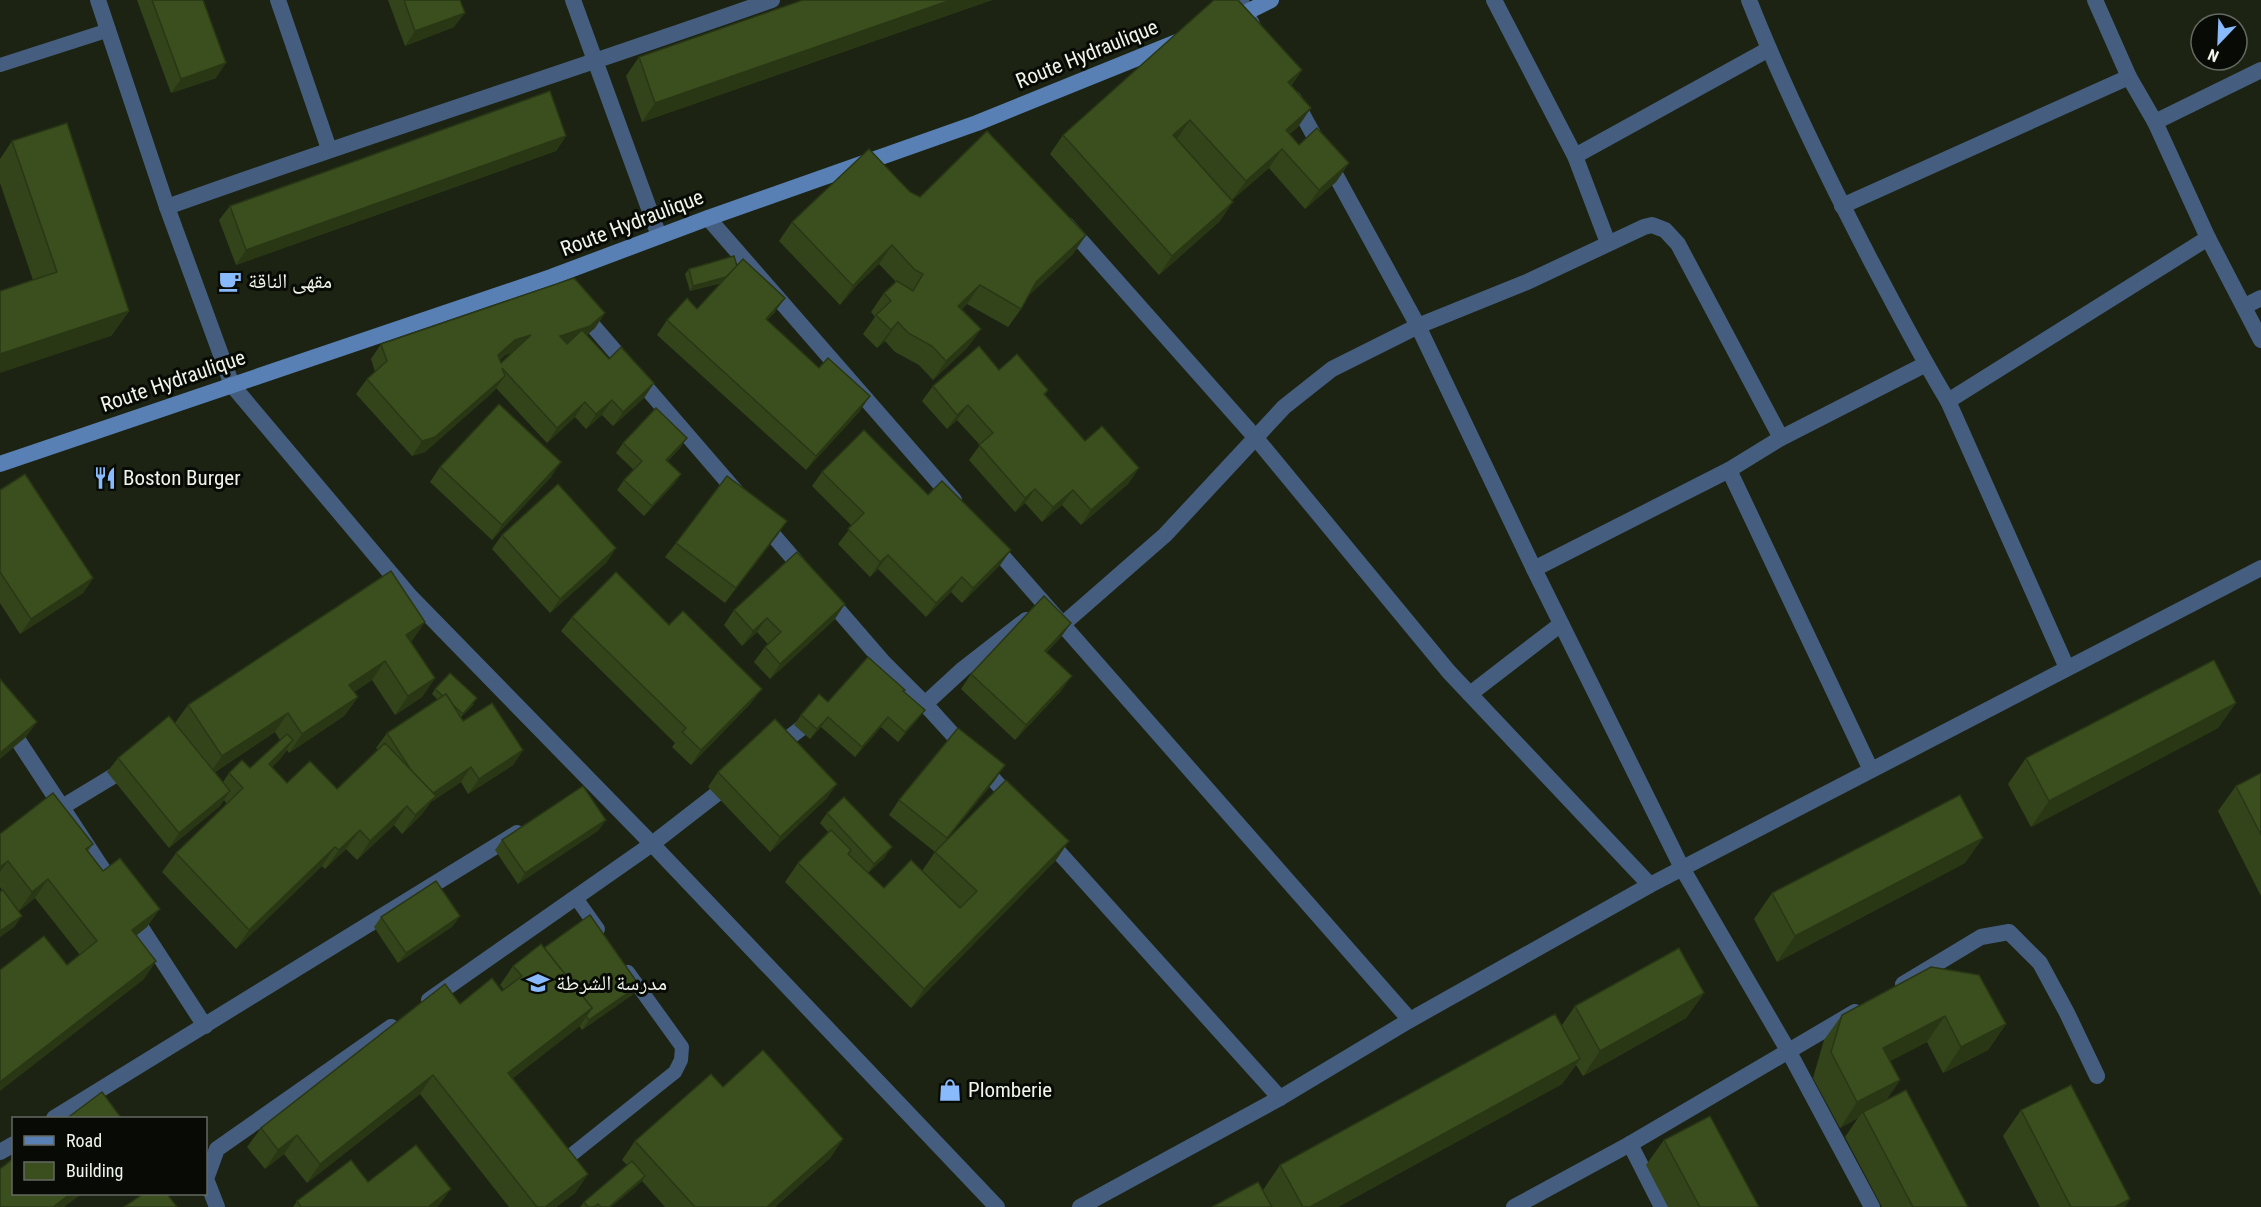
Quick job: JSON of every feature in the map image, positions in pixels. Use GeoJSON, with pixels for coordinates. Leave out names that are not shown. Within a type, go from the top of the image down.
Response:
{"type":"FeatureCollection","features":[{"type":"Feature","properties":{"kind":"main road"},"geometry":{"type":"LineString","coordinates":[[1214,27],[1243,7],[1271,0]]}},
{"type":"Feature","properties":{"kind":"main road","name":"Route Hydraulique"},"geometry":{"type":"LineString","coordinates":[[0,464],[232,385],[559,286],[659,236],[981,128],[1193,36]]}},
{"type":"Feature","properties":{"kind":"street"},"geometry":{"type":"LineString","coordinates":[[98,0],[167,207],[232,385],[404,598],[589,788],[652,844],[997,1207]]}},
{"type":"Feature","properties":{"kind":"street"},"geometry":{"type":"LineString","coordinates":[[279,0],[329,149]]}},
{"type":"Feature","properties":{"kind":"street"},"geometry":{"type":"LineString","coordinates":[[573,0],[659,236]]}},
{"type":"Feature","properties":{"kind":"street"},"geometry":{"type":"LineString","coordinates":[[167,207],[329,149],[596,62],[772,0]]}},
{"type":"Feature","properties":{"kind":"street"},"geometry":{"type":"LineString","coordinates":[[1494,0],[1575,156],[1608,243]]}},
{"type":"Feature","properties":{"kind":"street"},"geometry":{"type":"LineString","coordinates":[[1749,0],[1769,49],[1842,206],[1948,401],[2067,668]]}},
{"type":"Feature","properties":{"kind":"street"},"geometry":{"type":"LineString","coordinates":[[2095,0],[2129,77],[2155,122],[2208,238],[2261,340]]}},
{"type":"Feature","properties":{"kind":"street"},"geometry":{"type":"LineString","coordinates":[[1243,7],[1258,34]]}},
{"type":"Feature","properties":{"kind":"street"},"geometry":{"type":"LineString","coordinates":[[1575,156],[1769,49]]}},
{"type":"Feature","properties":{"kind":"street"},"geometry":{"type":"LineString","coordinates":[[2155,122],[2261,70]]}},
{"type":"Feature","properties":{"kind":"street"},"geometry":{"type":"LineString","coordinates":[[1842,206],[2129,77]]}},
{"type":"Feature","properties":{"kind":"street"},"geometry":{"type":"LineString","coordinates":[[1287,87],[1418,326],[1534,569],[1682,868],[1789,1052],[1872,1207]]}},
{"type":"Feature","properties":{"kind":"street"},"geometry":{"type":"LineString","coordinates":[[1056,213],[1255,437],[1470,694],[1650,885]]}},
{"type":"Feature","properties":{"kind":"street"},"geometry":{"type":"LineString","coordinates":[[708,218],[966,515]]}},
{"type":"Feature","properties":{"kind":"street"},"geometry":{"type":"LineString","coordinates":[[1062,624],[1165,535],[1284,407],[1332,369],[1418,326],[1527,282],[1644,227],[1657,226],[1677,244],[1781,438]]}},
{"type":"Feature","properties":{"kind":"street"},"geometry":{"type":"LineString","coordinates":[[1948,401],[2208,238]]}},
{"type":"Feature","properties":{"kind":"street"},"geometry":{"type":"LineString","coordinates":[[559,286],[879,667],[925,704],[1280,1098]]}},
{"type":"Feature","properties":{"kind":"street"},"geometry":{"type":"LineString","coordinates":[[2245,306],[2261,298]]}},
{"type":"Feature","properties":{"kind":"street"},"geometry":{"type":"LineString","coordinates":[[1534,569],[1729,470],[1781,438],[1926,364]]}},
{"type":"Feature","properties":{"kind":"street"},"geometry":{"type":"LineString","coordinates":[[1729,470],[1871,770]]}},
{"type":"Feature","properties":{"kind":"street"},"geometry":{"type":"LineString","coordinates":[[982,533],[1410,1020]]}},
{"type":"Feature","properties":{"kind":"street"},"geometry":{"type":"LineString","coordinates":[[1080,1207],[1280,1098],[1410,1020],[1650,885],[2261,568]]}},
{"type":"Feature","properties":{"kind":"street"},"geometry":{"type":"LineString","coordinates":[[925,704],[963,669],[1044,604]]}},
{"type":"Feature","properties":{"kind":"street"},"geometry":{"type":"LineString","coordinates":[[1470,694],[1561,624]]}},
{"type":"Feature","properties":{"kind":"street"},"geometry":{"type":"LineString","coordinates":[[763,758],[828,707]]}},
{"type":"Feature","properties":{"kind":"street"},"geometry":{"type":"LineString","coordinates":[[0,713],[205,1026]]}},
{"type":"Feature","properties":{"kind":"street"},"geometry":{"type":"LineString","coordinates":[[27,829],[145,757]]}},
{"type":"Feature","properties":{"kind":"street"},"geometry":{"type":"LineString","coordinates":[[420,1007],[652,844],[745,772]]}},
{"type":"Feature","properties":{"kind":"street"},"geometry":{"type":"LineString","coordinates":[[57,1117],[534,822]]}},
{"type":"Feature","properties":{"kind":"street"},"geometry":{"type":"LineString","coordinates":[[1886,994],[1981,937],[2009,932],[2040,963],[2097,1076]]}},
{"type":"Feature","properties":{"kind":"street"},"geometry":{"type":"LineString","coordinates":[[1514,1207],[1630,1144],[1866,1005]]}},
{"type":"Feature","properties":{"kind":"street"},"geometry":{"type":"LineString","coordinates":[[207,1176],[217,1149],[401,1020]]}},
{"type":"Feature","properties":{"kind":"street"},"geometry":{"type":"LineString","coordinates":[[1630,1144],[1662,1207]]}},
{"type":"Feature","properties":{"kind":"street"},"geometry":{"type":"LineString","coordinates":[[207,1182],[217,1207]]}},
{"type":"Feature","properties":{"kind":"lane"},"geometry":{"type":"LineString","coordinates":[[0,66],[109,30]]}},
{"type":"Feature","properties":{"kind":"lane"},"geometry":{"type":"LineString","coordinates":[[576,898],[609,944]]}},
{"type":"Feature","properties":{"kind":"lane"},"geometry":{"type":"LineString","coordinates":[[566,1160],[675,1072],[681,1060],[682,1047],[622,963]]}},
{"type":"Feature","properties":{"kind":"building"},"geometry":{"type":"Polygon","coordinates":[[[152,0],[203,0],[226,63],[181,79],[152,0]]]}},
{"type":"Feature","properties":{"kind":"building"},"geometry":{"type":"Polygon","coordinates":[[[404,0],[460,0],[465,13],[415,31],[404,0]]]}},
{"type":"Feature","properties":{"kind":"building"},"geometry":{"type":"Polygon","coordinates":[[[803,0],[951,0],[655,103],[639,57],[803,0]]]}},
{"type":"Feature","properties":{"kind":"building"},"geometry":{"type":"Polygon","coordinates":[[[1214,0],[1238,0],[1302,70],[1288,82],[1311,108],[1286,130],[1299,145],[1317,128],[1349,163],[1319,190],[1282,149],[1246,181],[1190,120],[1173,135],[1233,202],[1172,256],[1063,135],[1214,0]]]}},
{"type":"Feature","properties":{"kind":"building"},"geometry":{"type":"Polygon","coordinates":[[[550,91],[566,136],[246,250],[230,206],[550,91]]]}},
{"type":"Feature","properties":{"kind":"building"},"geometry":{"type":"Polygon","coordinates":[[[67,123],[129,311],[0,354],[0,291],[57,272],[12,141],[67,123]]]}},
{"type":"Feature","properties":{"kind":"building"},"geometry":{"type":"Polygon","coordinates":[[[987,131],[1086,235],[1036,282],[1021,309],[980,285],[958,306],[981,329],[946,361],[932,346],[908,333],[898,322],[891,330],[876,315],[891,301],[884,293],[897,281],[913,291],[923,274],[915,270],[892,245],[853,286],[792,222],[869,149],[910,192],[920,197],[987,131]]]}},
{"type":"Feature","properties":{"kind":"building"},"geometry":{"type":"Polygon","coordinates":[[[734,256],[737,266],[726,277],[693,286],[689,269],[734,256]]]}},
{"type":"Feature","properties":{"kind":"building"},"geometry":{"type":"Polygon","coordinates":[[[743,259],[785,298],[766,319],[819,368],[828,358],[870,396],[816,456],[667,320],[687,298],[697,309],[743,259]]]}},
{"type":"Feature","properties":{"kind":"building"},"geometry":{"type":"Polygon","coordinates":[[[574,278],[605,313],[590,326],[560,336],[567,344],[582,330],[609,359],[621,347],[654,383],[623,412],[612,400],[596,414],[585,402],[557,428],[502,368],[505,376],[435,437],[422,441],[367,379],[387,361],[381,344],[574,278]],[[531,335],[515,340],[498,355],[501,363],[531,335]]]}},
{"type":"Feature","properties":{"kind":"building"},"geometry":{"type":"Polygon","coordinates":[[[979,346],[999,370],[1017,354],[1048,390],[1044,394],[1085,441],[1102,426],[1139,468],[1091,510],[1073,490],[1053,507],[1035,489],[1025,498],[979,445],[993,433],[968,405],[957,415],[933,386],[979,346]]]}},
{"type":"Feature","properties":{"kind":"building"},"geometry":{"type":"Polygon","coordinates":[[[499,404],[561,462],[502,525],[440,467],[499,404]]]}},
{"type":"Feature","properties":{"kind":"building"},"geometry":{"type":"Polygon","coordinates":[[[656,408],[687,438],[666,460],[681,474],[652,506],[624,480],[642,461],[623,443],[656,408]]]}},
{"type":"Feature","properties":{"kind":"building"},"geometry":{"type":"Polygon","coordinates":[[[864,430],[928,495],[942,481],[1011,550],[973,588],[962,577],[936,603],[888,555],[880,562],[848,529],[864,513],[822,472],[864,430]]]}},
{"type":"Feature","properties":{"kind":"building"},"geometry":{"type":"Polygon","coordinates":[[[25,474],[93,578],[31,619],[0,572],[0,490],[25,474]]]}},
{"type":"Feature","properties":{"kind":"building"},"geometry":{"type":"Polygon","coordinates":[[[727,476],[787,521],[736,588],[676,543],[727,476]]]}},
{"type":"Feature","properties":{"kind":"building"},"geometry":{"type":"Polygon","coordinates":[[[558,484],[616,548],[560,599],[502,535],[558,484]]]}},
{"type":"Feature","properties":{"kind":"building"},"geometry":{"type":"Polygon","coordinates":[[[797,552],[845,604],[780,664],[765,647],[781,632],[767,618],[753,631],[734,610],[797,552]]]}},
{"type":"Feature","properties":{"kind":"building"},"geometry":{"type":"Polygon","coordinates":[[[391,571],[425,622],[406,635],[435,678],[408,696],[385,661],[349,685],[358,697],[302,734],[288,713],[222,756],[188,705],[391,571]]]}},
{"type":"Feature","properties":{"kind":"building"},"geometry":{"type":"Polygon","coordinates":[[[616,572],[669,625],[683,611],[762,689],[701,750],[682,732],[686,728],[572,617],[616,572]]]}},
{"type":"Feature","properties":{"kind":"building"},"geometry":{"type":"Polygon","coordinates":[[[1044,596],[1071,623],[1045,651],[1072,676],[1026,725],[971,674],[1044,596]]]}},
{"type":"Feature","properties":{"kind":"building"},"geometry":{"type":"Polygon","coordinates":[[[868,657],[925,710],[905,732],[888,717],[862,747],[828,717],[817,729],[801,715],[819,694],[828,702],[868,657]]]}},
{"type":"Feature","properties":{"kind":"building"},"geometry":{"type":"Polygon","coordinates":[[[2214,660],[2236,703],[2049,801],[2026,758],[2214,660]]]}},
{"type":"Feature","properties":{"kind":"building"},"geometry":{"type":"Polygon","coordinates":[[[450,673],[477,698],[463,714],[446,694],[443,696],[435,689],[450,673]]]}},
{"type":"Feature","properties":{"kind":"building"},"geometry":{"type":"Polygon","coordinates":[[[0,679],[37,722],[0,753],[0,679]]]}},
{"type":"Feature","properties":{"kind":"building"},"geometry":{"type":"Polygon","coordinates":[[[446,694],[463,721],[492,703],[523,750],[479,779],[471,767],[433,793],[413,773],[387,733],[446,694]]]}},
{"type":"Feature","properties":{"kind":"building"},"geometry":{"type":"Polygon","coordinates":[[[169,716],[230,791],[179,833],[118,758],[169,716]]]}},
{"type":"Feature","properties":{"kind":"building"},"geometry":{"type":"Polygon","coordinates":[[[775,719],[837,784],[780,837],[718,772],[775,719]]]}},
{"type":"Feature","properties":{"kind":"building"},"geometry":{"type":"Polygon","coordinates":[[[958,728],[1005,765],[947,838],[899,800],[958,728]]]}},
{"type":"Feature","properties":{"kind":"building"},"geometry":{"type":"Polygon","coordinates":[[[287,734],[293,740],[269,764],[287,783],[310,761],[337,789],[385,743],[436,796],[415,815],[407,806],[370,841],[360,830],[339,850],[335,847],[249,930],[176,853],[243,788],[229,773],[242,760],[250,768],[287,734]]]}},
{"type":"Feature","properties":{"kind":"building"},"geometry":{"type":"Polygon","coordinates":[[[2261,773],[2261,835],[2236,786],[2261,773]]]}},
{"type":"Feature","properties":{"kind":"building"},"geometry":{"type":"Polygon","coordinates":[[[1006,780],[1069,841],[924,989],[798,863],[831,830],[851,850],[848,854],[884,888],[911,860],[960,908],[977,891],[935,852],[1006,780]]]}},
{"type":"Feature","properties":{"kind":"building"},"geometry":{"type":"Polygon","coordinates":[[[583,786],[606,820],[525,873],[502,840],[583,786]]]}},
{"type":"Feature","properties":{"kind":"building"},"geometry":{"type":"Polygon","coordinates":[[[53,793],[93,844],[86,849],[103,871],[120,858],[160,909],[132,930],[156,961],[0,1082],[0,970],[44,936],[67,965],[97,941],[48,879],[32,892],[8,861],[0,867],[0,834],[53,793]]]}},
{"type":"Feature","properties":{"kind":"building"},"geometry":{"type":"Polygon","coordinates":[[[1960,795],[1983,838],[1795,936],[1772,893],[1960,795]]]}},
{"type":"Feature","properties":{"kind":"building"},"geometry":{"type":"Polygon","coordinates":[[[844,797],[892,847],[874,864],[827,813],[844,797]]]}},
{"type":"Feature","properties":{"kind":"building"},"geometry":{"type":"Polygon","coordinates":[[[436,881],[460,916],[406,953],[381,917],[436,881]]]}},
{"type":"Feature","properties":{"kind":"building"},"geometry":{"type":"Polygon","coordinates":[[[3,890],[22,916],[0,931],[0,892],[3,890]]]}},
{"type":"Feature","properties":{"kind":"building"},"geometry":{"type":"Polygon","coordinates":[[[590,915],[639,985],[589,1020],[586,1016],[592,1008],[544,948],[590,915]]]}},
{"type":"Feature","properties":{"kind":"building"},"geometry":{"type":"Polygon","coordinates":[[[541,944],[592,1008],[508,1073],[588,1174],[545,1207],[537,1207],[433,1075],[320,1164],[297,1135],[278,1150],[261,1128],[445,984],[460,1004],[492,978],[502,991],[522,976],[513,966],[541,944]]]}},
{"type":"Feature","properties":{"kind":"building"},"geometry":{"type":"Polygon","coordinates":[[[1679,948],[1704,993],[1600,1051],[1575,1006],[1679,948]]]}},
{"type":"Feature","properties":{"kind":"building"},"geometry":{"type":"Polygon","coordinates":[[[1931,967],[1979,975],[2006,1024],[1961,1047],[1945,1016],[1883,1048],[1900,1080],[1857,1102],[1831,1052],[1842,1015],[1931,967]]]}},
{"type":"Feature","properties":{"kind":"building"},"geometry":{"type":"Polygon","coordinates":[[[1555,1014],[1580,1059],[1310,1207],[1303,1207],[1280,1165],[1555,1014]]]}},
{"type":"Feature","properties":{"kind":"building"},"geometry":{"type":"Polygon","coordinates":[[[763,1050],[843,1139],[767,1207],[695,1207],[635,1141],[711,1074],[723,1087],[763,1050]]]}},
{"type":"Feature","properties":{"kind":"building"},"geometry":{"type":"Polygon","coordinates":[[[2071,1085],[2130,1199],[2115,1207],[2071,1207],[2021,1110],[2071,1085]]]}},
{"type":"Feature","properties":{"kind":"building"},"geometry":{"type":"Polygon","coordinates":[[[1906,1090],[1968,1207],[1913,1207],[1863,1112],[1906,1090]]]}},
{"type":"Feature","properties":{"kind":"building"},"geometry":{"type":"Polygon","coordinates":[[[102,1092],[121,1117],[69,1117],[102,1092]]]}},
{"type":"Feature","properties":{"kind":"building"},"geometry":{"type":"Polygon","coordinates":[[[1710,1116],[1759,1207],[1700,1207],[1664,1140],[1710,1116]]]}},
{"type":"Feature","properties":{"kind":"building"},"geometry":{"type":"Polygon","coordinates":[[[416,1145],[451,1189],[428,1207],[301,1207],[297,1201],[351,1160],[368,1182],[416,1145]]]}},
{"type":"Feature","properties":{"kind":"building"},"geometry":{"type":"Polygon","coordinates":[[[12,1160],[12,1195],[69,1195],[53,1207],[0,1207],[0,1169],[12,1160]]]}},
{"type":"Feature","properties":{"kind":"building"},"geometry":{"type":"Polygon","coordinates":[[[632,1161],[645,1176],[609,1207],[601,1207],[598,1204],[588,1207],[584,1202],[632,1161]]]}},
{"type":"Feature","properties":{"kind":"building"},"geometry":{"type":"Polygon","coordinates":[[[1258,1182],[1272,1207],[1212,1207],[1258,1182]]]}},
{"type":"Feature","properties":{"kind":"building"},"geometry":{"type":"Polygon","coordinates":[[[142,1195],[168,1195],[177,1207],[124,1207],[142,1195]]]}},
{"type":"Feature","properties":{"kind":"place","name":"مقهى الناقة"},"geometry":{"type":"Point","coordinates":[230,281]}},
{"type":"Feature","properties":{"kind":"place","name":"Boston Burger"},"geometry":{"type":"Point","coordinates":[105,478]}},
{"type":"Feature","properties":{"kind":"place","name":"مدرسة الشرطة"},"geometry":{"type":"Point","coordinates":[538,983]}},
{"type":"Feature","properties":{"kind":"place","name":"Plomberie"},"geometry":{"type":"Point","coordinates":[950,1090]}}]}
